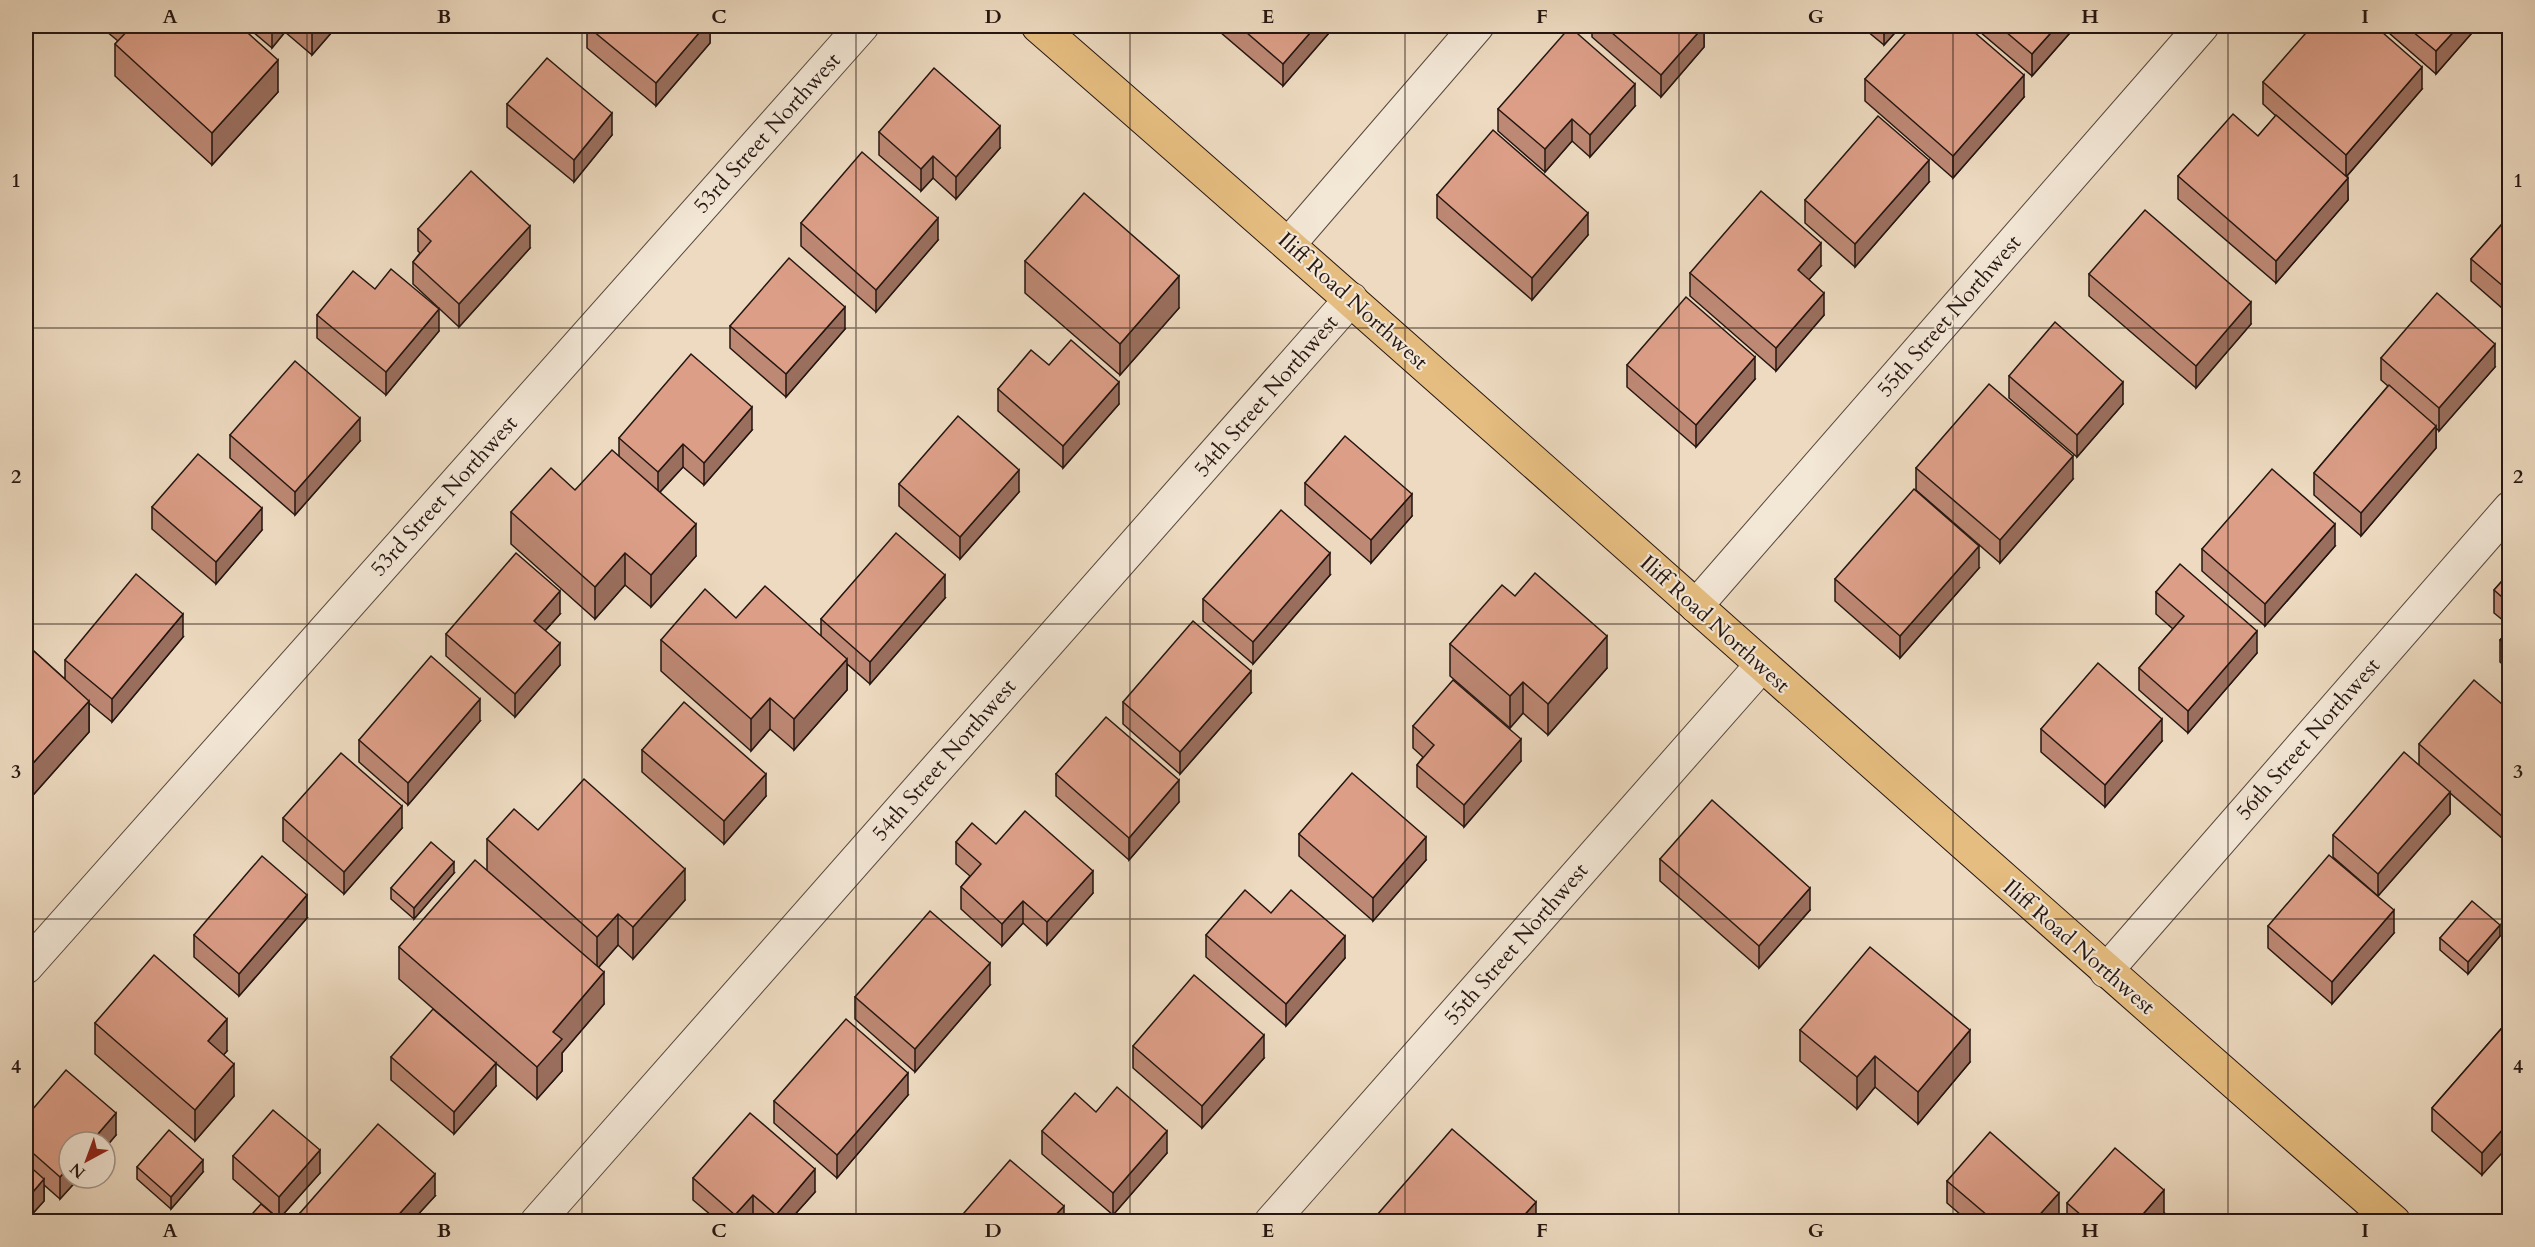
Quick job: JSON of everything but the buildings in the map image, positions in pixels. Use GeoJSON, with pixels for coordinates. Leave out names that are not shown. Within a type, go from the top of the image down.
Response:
{"type":"FeatureCollection","features":[{"type":"Feature","properties":{"kind":"main road","name":"Iliff Road Northwest"},"geometry":{"type":"LineString","coordinates":[[1038,26],[1289,244],[2106,971],[2394,1221]]}},
{"type":"Feature","properties":{"kind":"street","name":"53rd Street Northwest"},"geometry":{"type":"LineString","coordinates":[[26,967],[862,26]]}},
{"type":"Feature","properties":{"kind":"street"},"geometry":{"type":"LineString","coordinates":[[1289,244],[1477,26]]}},
{"type":"Feature","properties":{"kind":"street","name":"55th Street Northwest"},"geometry":{"type":"LineString","coordinates":[[1696,606],[2202,26]]}},
{"type":"Feature","properties":{"kind":"street","name":"54th Street Northwest"},"geometry":{"type":"LineString","coordinates":[[537,1221],[1351,299]]}},
{"type":"Feature","properties":{"kind":"street","name":"56th Street Northwest"},"geometry":{"type":"LineString","coordinates":[[2106,971],[2510,508]]}},
{"type":"Feature","properties":{"kind":"street","name":"55th Street Northwest"},"geometry":{"type":"LineString","coordinates":[[1271,1221],[1761,666]]}}]}
